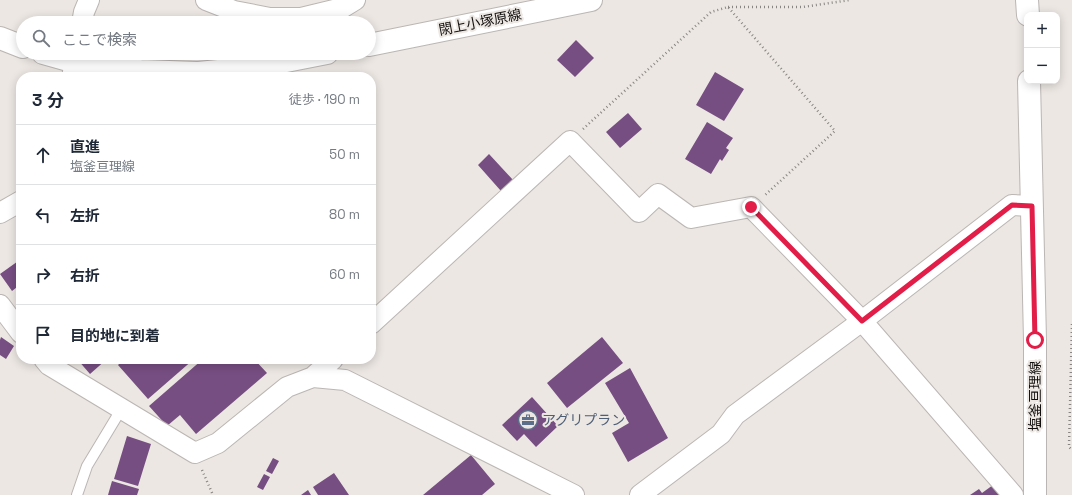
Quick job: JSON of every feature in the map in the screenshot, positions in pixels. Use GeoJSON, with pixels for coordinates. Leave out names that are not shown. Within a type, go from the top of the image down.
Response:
{"type":"FeatureCollection","features":[{"type":"Feature","properties":{"kind":"street"},"geometry":{"type":"LineString","coordinates":[[83,16],[89,0]]}},
{"type":"Feature","properties":{"kind":"street"},"geometry":{"type":"LineString","coordinates":[[206,0],[234,10],[261,16]]}},
{"type":"Feature","properties":{"kind":"street"},"geometry":{"type":"LineString","coordinates":[[308,16],[342,8],[355,0]]}},
{"type":"Feature","properties":{"kind":"street","name":"閖上小塚原線"},"geometry":{"type":"LineString","coordinates":[[376,44],[591,0]]}},
{"type":"Feature","properties":{"kind":"street"},"geometry":{"type":"LineString","coordinates":[[1027,0],[1028,12]]}},
{"type":"Feature","properties":{"kind":"street"},"geometry":{"type":"LineString","coordinates":[[0,38],[16,44]]}},
{"type":"Feature","properties":{"kind":"street"},"geometry":{"type":"LineString","coordinates":[[63,60],[75,64],[140,71],[169,72]]}},
{"type":"Feature","properties":{"kind":"street"},"geometry":{"type":"LineString","coordinates":[[208,72],[250,68],[291,60]]}},
{"type":"Feature","properties":{"kind":"street","name":"塩釜亘理線"},"geometry":{"type":"LineString","coordinates":[[1029,84],[1035,340],[1035,495]]}},
{"type":"Feature","properties":{"kind":"street"},"geometry":{"type":"LineString","coordinates":[[376,319],[570,141],[639,212],[658,194],[691,218],[751,207],[862,321],[1013,495]]}},
{"type":"Feature","properties":{"kind":"street"},"geometry":{"type":"LineString","coordinates":[[0,214],[16,204]]}},
{"type":"Feature","properties":{"kind":"street"},"geometry":{"type":"LineString","coordinates":[[640,495],[721,434],[736,415],[862,321],[1012,205],[1032,206]]}},
{"type":"Feature","properties":{"kind":"street"},"geometry":{"type":"LineString","coordinates":[[0,304],[16,326]]}},
{"type":"Feature","properties":{"kind":"street"},"geometry":{"type":"LineString","coordinates":[[48,364],[195,453],[218,443],[287,386],[313,377],[327,364]]}},
{"type":"Feature","properties":{"kind":"street"},"geometry":{"type":"LineString","coordinates":[[313,377],[345,380],[574,495]]}},
{"type":"Feature","properties":{"kind":"lane"},"geometry":{"type":"LineString","coordinates":[[78,495],[87,466],[122,408]]}},
{"type":"Feature","properties":{"kind":"path"},"geometry":{"type":"LineString","coordinates":[[570,141],[711,12],[728,7],[804,7],[850,0]]}},
{"type":"Feature","properties":{"kind":"path"},"geometry":{"type":"LineString","coordinates":[[728,7],[835,131],[751,207]]}},
{"type":"Feature","properties":{"kind":"path"},"geometry":{"type":"LineString","coordinates":[[1072,324],[1069,447],[1072,450]]}},
{"type":"Feature","properties":{"kind":"path"},"geometry":{"type":"LineString","coordinates":[[195,453],[213,495]]}},
{"type":"Feature","properties":{"kind":"building"},"geometry":{"type":"Polygon","coordinates":[[[576,40],[594,58],[575,77],[557,60],[576,40]]]}},
{"type":"Feature","properties":{"kind":"building"},"geometry":{"type":"Polygon","coordinates":[[[715,72],[744,89],[724,121],[696,105],[715,72]]]}},
{"type":"Feature","properties":{"kind":"building"},"geometry":{"type":"Polygon","coordinates":[[[628,113],[642,129],[620,148],[606,132],[628,113]]]}},
{"type":"Feature","properties":{"kind":"building"},"geometry":{"type":"Polygon","coordinates":[[[707,122],[733,138],[726,148],[729,150],[722,161],[720,159],[711,174],[685,159],[707,122]]]}},
{"type":"Feature","properties":{"kind":"building"},"geometry":{"type":"Polygon","coordinates":[[[489,154],[513,180],[501,191],[478,165],[489,154]]]}},
{"type":"Feature","properties":{"kind":"building"},"geometry":{"type":"Polygon","coordinates":[[[16,263],[16,288],[12,291],[0,274],[16,263]]]}},
{"type":"Feature","properties":{"kind":"building"},"geometry":{"type":"Polygon","coordinates":[[[1,337],[14,346],[6,359],[0,355],[1,337]]]}},
{"type":"Feature","properties":{"kind":"building"},"geometry":{"type":"Polygon","coordinates":[[[602,337],[623,363],[567,408],[547,383],[602,337]]]}},
{"type":"Feature","properties":{"kind":"building"},"geometry":{"type":"Polygon","coordinates":[[[81,364],[101,364],[90,374],[81,364]]]}},
{"type":"Feature","properties":{"kind":"building"},"geometry":{"type":"Polygon","coordinates":[[[119,364],[188,364],[148,399],[118,365],[119,364]]]}},
{"type":"Feature","properties":{"kind":"building"},"geometry":{"type":"Polygon","coordinates":[[[197,364],[259,364],[267,373],[196,434],[180,415],[167,426],[149,406],[197,364]]]}},
{"type":"Feature","properties":{"kind":"building"},"geometry":{"type":"Polygon","coordinates":[[[630,368],[668,438],[628,462],[612,433],[629,423],[605,383],[630,368]]]}},
{"type":"Feature","properties":{"kind":"building"},"geometry":{"type":"Polygon","coordinates":[[[532,397],[558,426],[536,447],[524,434],[517,441],[502,425],[532,397]]]}},
{"type":"Feature","properties":{"kind":"building"},"geometry":{"type":"Polygon","coordinates":[[[127,436],[151,444],[138,486],[114,479],[127,436]]]}},
{"type":"Feature","properties":{"kind":"building"},"geometry":{"type":"Polygon","coordinates":[[[471,455],[495,484],[482,495],[423,495],[471,455]]]}},
{"type":"Feature","properties":{"kind":"building"},"geometry":{"type":"Polygon","coordinates":[[[273,458],[279,461],[272,474],[266,471],[273,458]]]}},
{"type":"Feature","properties":{"kind":"building"},"geometry":{"type":"Polygon","coordinates":[[[334,473],[349,495],[318,495],[313,487],[334,473]]]}},
{"type":"Feature","properties":{"kind":"building"},"geometry":{"type":"Polygon","coordinates":[[[264,474],[270,477],[263,490],[257,487],[264,474]]]}},
{"type":"Feature","properties":{"kind":"building"},"geometry":{"type":"Polygon","coordinates":[[[112,481],[139,489],[137,495],[108,495],[112,481]]]}},
{"type":"Feature","properties":{"kind":"building"},"geometry":{"type":"Polygon","coordinates":[[[993,485],[1000,495],[970,495],[979,489],[982,493],[993,485]]]}},
{"type":"Feature","properties":{"kind":"building"},"geometry":{"type":"Polygon","coordinates":[[[308,490],[311,495],[301,495],[308,490]]]}},
{"type":"Feature","properties":{"kind":"place","name":"アグリプラン"},"geometry":{"type":"Point","coordinates":[528,420]}},
{"type":"Feature","properties":{"kind":"route"},"geometry":{"type":"LineString","coordinates":[[751,207],[862,321],[1012,205],[1032,206],[1035,340]]}}]}
